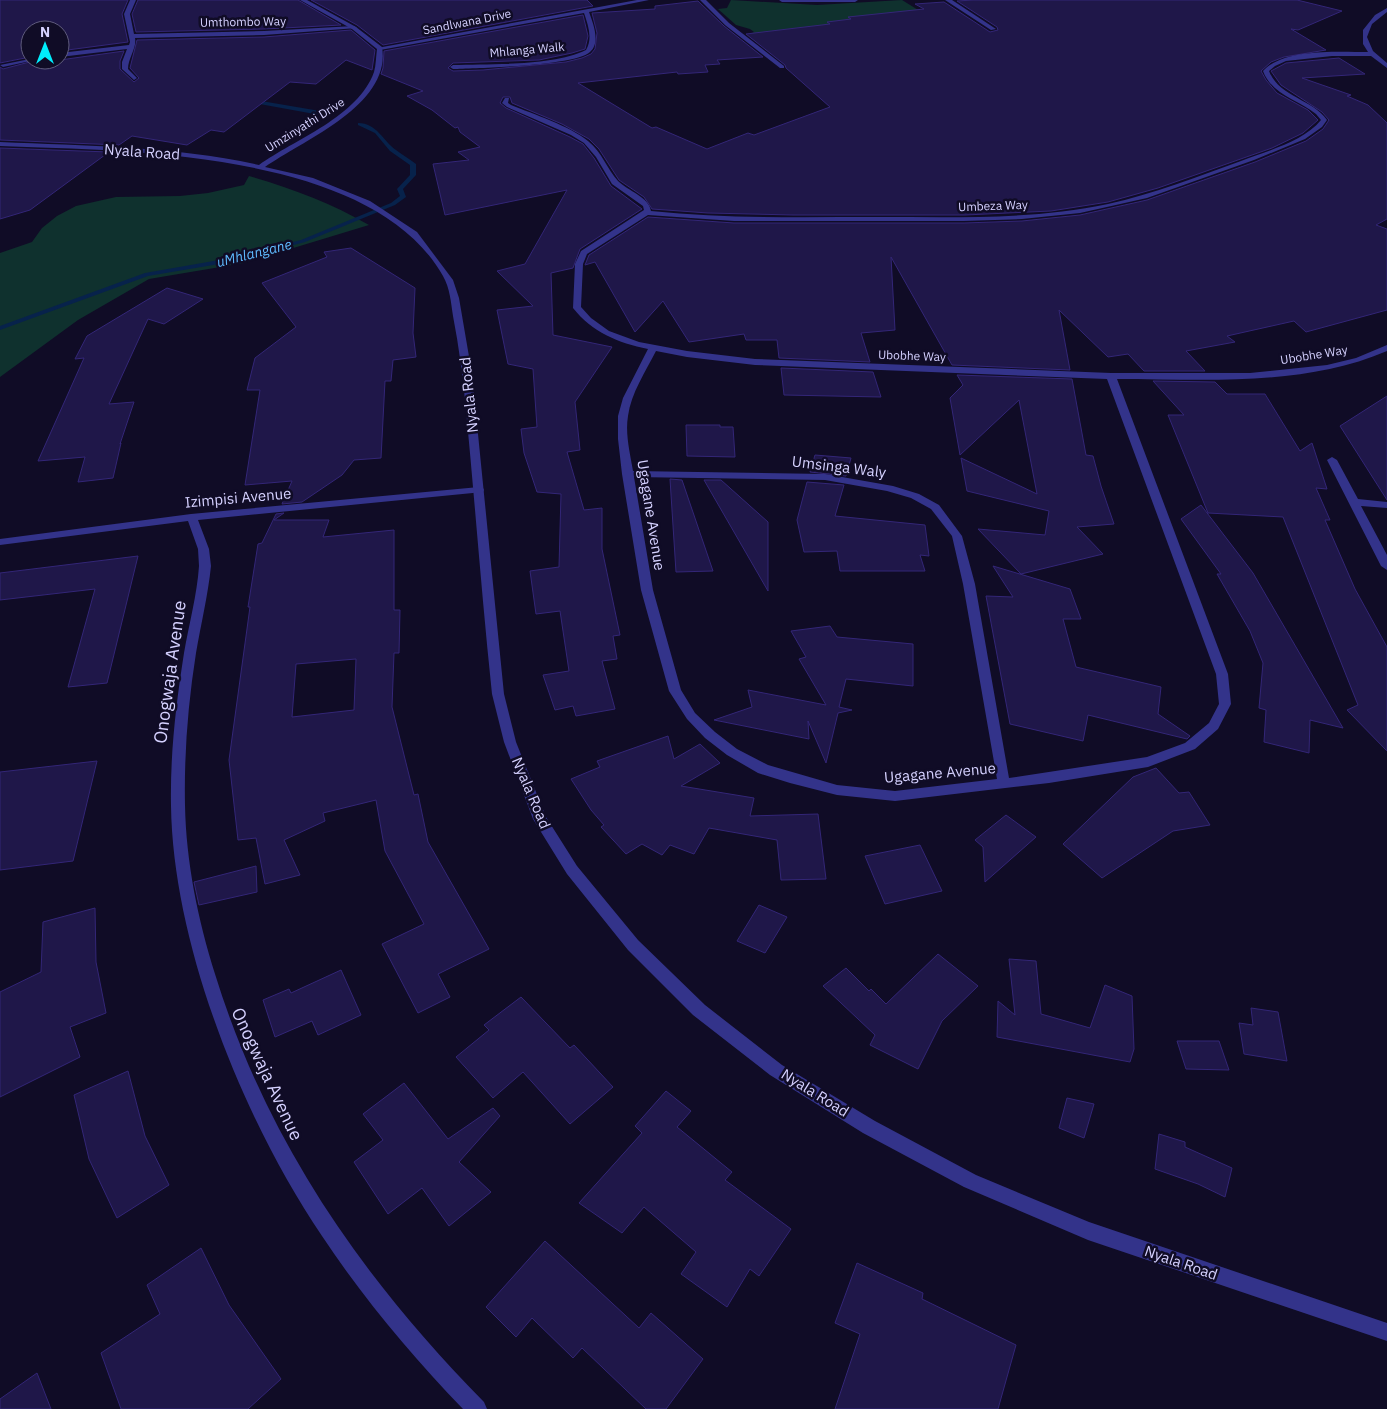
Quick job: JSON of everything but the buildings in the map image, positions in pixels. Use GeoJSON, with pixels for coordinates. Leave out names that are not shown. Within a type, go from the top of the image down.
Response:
{"type":"FeatureCollection","features":[{"type":"Feature","properties":{"kind":"street"},"geometry":{"type":"LineString","coordinates":[[133,0],[127,14],[132,36],[125,69],[134,78]]}},
{"type":"Feature","properties":{"kind":"street"},"geometry":{"type":"LineString","coordinates":[[303,0],[354,28],[380,48]]}},
{"type":"Feature","properties":{"kind":"street","name":"Sandlwana Drive"},"geometry":{"type":"LineString","coordinates":[[380,48],[646,0]]}},
{"type":"Feature","properties":{"kind":"street"},"geometry":{"type":"LineString","coordinates":[[703,0],[727,24],[782,67]]}},
{"type":"Feature","properties":{"kind":"street"},"geometry":{"type":"LineString","coordinates":[[782,0],[855,0]]}},
{"type":"Feature","properties":{"kind":"street"},"geometry":{"type":"LineString","coordinates":[[948,0],[993,29]]}},
{"type":"Feature","properties":{"kind":"street","name":"Mhlanga Walk"},"geometry":{"type":"LineString","coordinates":[[453,67],[562,59],[583,54],[590,48],[592,43],[591,26],[586,10]]}},
{"type":"Feature","properties":{"kind":"street"},"geometry":{"type":"LineString","coordinates":[[1387,10],[1376,16],[1364,30],[1366,42],[1372,54],[1387,66]]}},
{"type":"Feature","properties":{"kind":"street","name":"Umthombo Way"},"geometry":{"type":"LineString","coordinates":[[132,36],[272,33],[354,28]]}},
{"type":"Feature","properties":{"kind":"street"},"geometry":{"type":"LineString","coordinates":[[70,54],[131,47]]}},
{"type":"Feature","properties":{"kind":"street","name":"Umzinyathi Drive"},"geometry":{"type":"LineString","coordinates":[[261,167],[278,153],[355,106],[369,89],[379,68],[380,48]]}},
{"type":"Feature","properties":{"kind":"street","name":"Umbeza Way"},"geometry":{"type":"LineString","coordinates":[[647,212],[723,219],[955,218],[1058,214],[1107,206],[1182,185],[1245,161],[1292,142],[1322,124],[1324,120],[1317,111],[1286,94],[1269,80],[1266,71],[1272,64],[1300,58],[1372,54]]}},
{"type":"Feature","properties":{"kind":"street"},"geometry":{"type":"LineString","coordinates":[[3,65],[20,62]]}},
{"type":"Feature","properties":{"kind":"street"},"geometry":{"type":"LineString","coordinates":[[506,99],[505,102],[509,106],[564,130],[586,142],[599,156],[615,182],[646,205],[647,212]]}},
{"type":"Feature","properties":{"kind":"street","name":"Nyala Road"},"geometry":{"type":"LineString","coordinates":[[0,144],[174,154],[261,167],[323,185],[372,205],[396,219],[419,237],[433,252],[452,286],[466,361],[498,694],[510,742],[540,820],[572,870],[633,945],[699,1010],[776,1070],[869,1126],[970,1181],[1088,1231],[1387,1332]]}},
{"type":"Feature","properties":{"kind":"street","name":"Ubobhe Way"},"geometry":{"type":"LineString","coordinates":[[647,212],[584,253],[579,264],[576,299],[577,308],[581,314],[596,326],[620,338],[653,348],[755,362],[1111,376],[1250,376],[1298,372],[1327,368],[1359,360],[1387,348]]}},
{"type":"Feature","properties":{"kind":"street","name":"Ugagane Avenue"},"geometry":{"type":"LineString","coordinates":[[653,348],[628,398],[623,416],[623,439],[627,474],[647,590],[675,691],[691,716],[710,735],[732,752],[763,769],[837,790],[895,796],[1004,784],[1148,762],[1190,746],[1214,726],[1225,704],[1222,674],[1111,376]]}},
{"type":"Feature","properties":{"kind":"street"},"geometry":{"type":"LineString","coordinates":[[1332,460],[1387,566]]}},
{"type":"Feature","properties":{"kind":"street","name":"Umsinga Waly"},"geometry":{"type":"LineString","coordinates":[[627,474],[776,474],[825,478],[889,488],[915,496],[935,508],[947,520],[957,536],[969,584],[1004,784]]}},
{"type":"Feature","properties":{"kind":"street","name":"Izimpisi Avenue"},"geometry":{"type":"LineString","coordinates":[[0,542],[191,517],[241,514],[479,490]]}},
{"type":"Feature","properties":{"kind":"street"},"geometry":{"type":"LineString","coordinates":[[1354,502],[1387,505]]}},
{"type":"Feature","properties":{"kind":"street","name":"Onogwaja Avenue"},"geometry":{"type":"LineString","coordinates":[[191,517],[206,558],[184,695],[178,759],[178,810],[185,880],[197,940],[218,1013],[248,1085],[279,1146],[297,1181],[336,1243],[393,1315],[477,1409]]}},
{"type":"Feature","properties":{"kind":"street"},"geometry":{"type":"LineString","coordinates":[[0,534],[12,539]]}},
{"type":"Feature","properties":{"kind":"green space"},"geometry":{"type":"Polygon","coordinates":[[[731,0],[817,5],[902,0],[944,26],[786,64],[748,35],[754,32],[736,25],[718,9],[727,8],[731,0]]]}},
{"type":"Feature","properties":{"kind":"green space"},"geometry":{"type":"Polygon","coordinates":[[[249,176],[311,197],[369,225],[244,263],[149,279],[78,320],[0,377],[0,253],[32,242],[42,228],[57,216],[76,206],[116,197],[180,196],[208,193],[244,185],[249,176]]]}},
{"type":"Feature","properties":{"kind":"waterway","name":"uMhlangane"},"geometry":{"type":"LineString","coordinates":[[250,101],[320,113]]}},
{"type":"Feature","properties":{"kind":"waterway","name":"uMhlangane"},"geometry":{"type":"LineString","coordinates":[[0,328],[147,274],[225,261],[303,241],[393,204],[403,197],[400,189],[413,175],[413,164],[392,150],[377,132],[360,124]]}}]}
